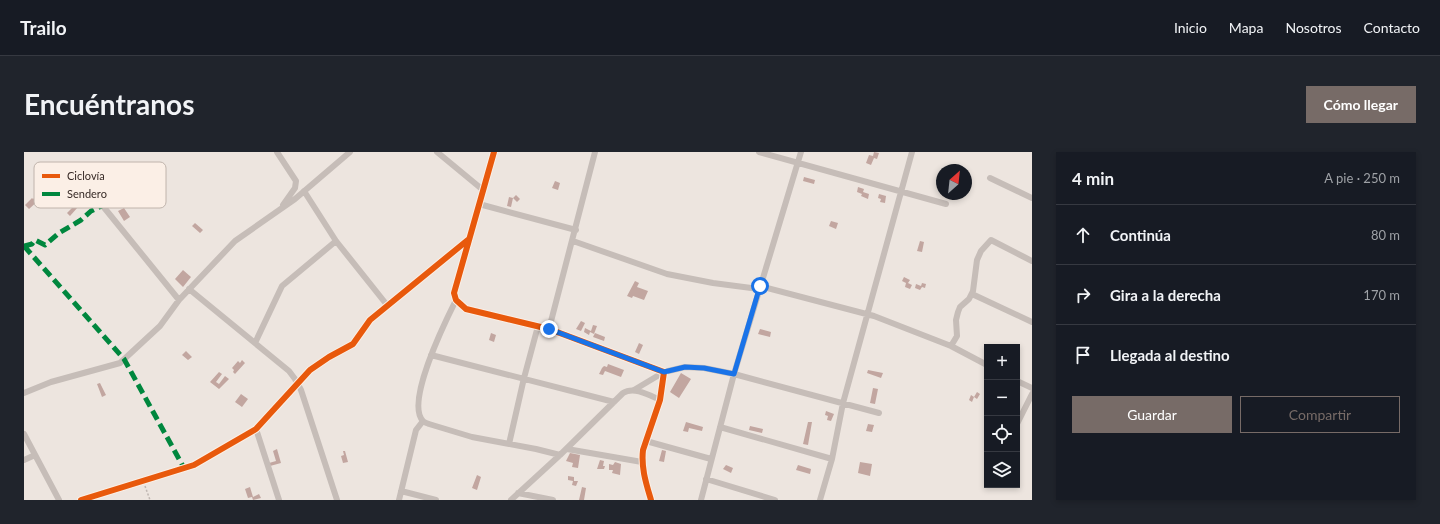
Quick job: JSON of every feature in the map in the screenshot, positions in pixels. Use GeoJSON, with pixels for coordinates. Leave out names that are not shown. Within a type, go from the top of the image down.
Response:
{"type":"FeatureCollection","features":[{"type":"Feature","properties":{"kind":"street"},"geometry":{"type":"LineString","coordinates":[[277,152],[296,181],[295,188],[281,208]]}},
{"type":"Feature","properties":{"kind":"street"},"geometry":{"type":"LineString","coordinates":[[24,393],[51,382],[120,363],[160,326],[179,300],[235,241],[304,191],[350,152]]}},
{"type":"Feature","properties":{"kind":"street"},"geometry":{"type":"LineString","coordinates":[[437,152],[482,190]]}},
{"type":"Feature","properties":{"kind":"street"},"geometry":{"type":"LineString","coordinates":[[494,152],[454,293],[456,300],[466,309],[549,329],[664,372]]}},
{"type":"Feature","properties":{"kind":"street"},"geometry":{"type":"LineString","coordinates":[[549,329],[576,230],[595,152]]}},
{"type":"Feature","properties":{"kind":"street"},"geometry":{"type":"LineString","coordinates":[[759,152],[946,204]]}},
{"type":"Feature","properties":{"kind":"street"},"geometry":{"type":"LineString","coordinates":[[701,500],[734,374],[802,152]]}},
{"type":"Feature","properties":{"kind":"street"},"geometry":{"type":"LineString","coordinates":[[820,500],[832,459],[843,403],[912,152]]}},
{"type":"Feature","properties":{"kind":"street"},"geometry":{"type":"LineString","coordinates":[[990,178],[1032,198]]}},
{"type":"Feature","properties":{"kind":"street"},"geometry":{"type":"LineString","coordinates":[[304,191],[336,241],[387,305]]}},
{"type":"Feature","properties":{"kind":"street"},"geometry":{"type":"LineString","coordinates":[[479,204],[576,230]]}},
{"type":"Feature","properties":{"kind":"street"},"geometry":{"type":"LineString","coordinates":[[104,208],[179,300]]}},
{"type":"Feature","properties":{"kind":"street"},"geometry":{"type":"LineString","coordinates":[[81,500],[194,465],[256,429],[310,370],[329,357],[353,344],[370,320],[469,239]]}},
{"type":"Feature","properties":{"kind":"street"},"geometry":{"type":"LineString","coordinates":[[951,346],[957,334],[956,320],[958,312],[972,294],[977,260],[981,252],[991,240],[1032,261]]}},
{"type":"Feature","properties":{"kind":"street"},"geometry":{"type":"LineString","coordinates":[[255,343],[282,286],[336,241]]}},
{"type":"Feature","properties":{"kind":"street"},"geometry":{"type":"LineString","coordinates":[[573,241],[667,274],[713,283],[760,288],[868,314],[951,346],[984,363]]}},
{"type":"Feature","properties":{"kind":"street"},"geometry":{"type":"LineString","coordinates":[[189,289],[289,371],[301,390],[337,500]]}},
{"type":"Feature","properties":{"kind":"street"},"geometry":{"type":"LineString","coordinates":[[972,294],[1032,322]]}},
{"type":"Feature","properties":{"kind":"street"},"geometry":{"type":"LineString","coordinates":[[456,300],[442,327],[422,383],[419,397],[423,421],[472,437],[560,455]]}},
{"type":"Feature","properties":{"kind":"street"},"geometry":{"type":"LineString","coordinates":[[509,444],[538,326]]}},
{"type":"Feature","properties":{"kind":"street"},"geometry":{"type":"LineString","coordinates":[[431,355],[614,402]]}},
{"type":"Feature","properties":{"kind":"street"},"geometry":{"type":"LineString","coordinates":[[510,500],[567,449],[627,391],[634,390],[664,372],[685,367],[704,368],[734,374],[879,413]]}},
{"type":"Feature","properties":{"kind":"street"},"geometry":{"type":"LineString","coordinates":[[651,500],[642,468],[642,450],[660,400],[664,372]]}},
{"type":"Feature","properties":{"kind":"street"},"geometry":{"type":"LineString","coordinates":[[1020,382],[1032,388]]}},
{"type":"Feature","properties":{"kind":"street"},"geometry":{"type":"LineString","coordinates":[[634,390],[660,400]]}},
{"type":"Feature","properties":{"kind":"street"},"geometry":{"type":"LineString","coordinates":[[1020,418],[1032,394]]}},
{"type":"Feature","properties":{"kind":"street"},"geometry":{"type":"LineString","coordinates":[[399,500],[416,430],[423,421]]}},
{"type":"Feature","properties":{"kind":"street"},"geometry":{"type":"LineString","coordinates":[[720,427],[832,459]]}},
{"type":"Feature","properties":{"kind":"street"},"geometry":{"type":"LineString","coordinates":[[256,429],[279,500]]}},
{"type":"Feature","properties":{"kind":"street"},"geometry":{"type":"LineString","coordinates":[[24,434],[59,500]]}},
{"type":"Feature","properties":{"kind":"street"},"geometry":{"type":"LineString","coordinates":[[646,441],[711,459]]}},
{"type":"Feature","properties":{"kind":"street"},"geometry":{"type":"LineString","coordinates":[[567,449],[642,462]]}},
{"type":"Feature","properties":{"kind":"street"},"geometry":{"type":"LineString","coordinates":[[24,460],[35,455]]}},
{"type":"Feature","properties":{"kind":"street"},"geometry":{"type":"LineString","coordinates":[[706,479],[775,500]]}},
{"type":"Feature","properties":{"kind":"street"},"geometry":{"type":"LineString","coordinates":[[401,491],[436,500]]}},
{"type":"Feature","properties":{"kind":"street"},"geometry":{"type":"LineString","coordinates":[[518,493],[553,500]]}},
{"type":"Feature","properties":{"kind":"path"},"geometry":{"type":"LineString","coordinates":[[143,480],[150,500]]}},
{"type":"Feature","properties":{"kind":"building"},"geometry":{"type":"Polygon","coordinates":[[[874,152],[879,153],[877,159],[874,158],[871,165],[866,163],[869,155],[873,156],[874,152]]]}},
{"type":"Feature","properties":{"kind":"building"},"geometry":{"type":"Polygon","coordinates":[[[804,177],[815,180],[814,184],[803,181],[804,177]]]}},
{"type":"Feature","properties":{"kind":"building"},"geometry":{"type":"Polygon","coordinates":[[[555,181],[560,183],[558,190],[552,188],[555,181]]]}},
{"type":"Feature","properties":{"kind":"building"},"geometry":{"type":"Polygon","coordinates":[[[858,187],[864,189],[863,192],[869,194],[868,199],[861,196],[862,194],[857,192],[858,187]]]}},
{"type":"Feature","properties":{"kind":"building"},"geometry":{"type":"Polygon","coordinates":[[[879,194],[886,196],[885,203],[880,202],[881,199],[878,198],[879,194]]]}},
{"type":"Feature","properties":{"kind":"building"},"geometry":{"type":"Polygon","coordinates":[[[516,195],[520,199],[517,202],[513,198],[516,195]]]}},
{"type":"Feature","properties":{"kind":"building"},"geometry":{"type":"Polygon","coordinates":[[[509,197],[513,198],[511,207],[507,206],[509,197]]]}},
{"type":"Feature","properties":{"kind":"building"},"geometry":{"type":"Polygon","coordinates":[[[32,198],[34,198],[34,204],[29,209],[25,205],[32,198]]]}},
{"type":"Feature","properties":{"kind":"building"},"geometry":{"type":"Polygon","coordinates":[[[72,208],[77,208],[70,216],[67,213],[72,208]]]}},
{"type":"Feature","properties":{"kind":"building"},"geometry":{"type":"Polygon","coordinates":[[[124,208],[130,217],[124,221],[118,211],[124,208]]]}},
{"type":"Feature","properties":{"kind":"building"},"geometry":{"type":"Polygon","coordinates":[[[831,221],[838,223],[836,229],[829,226],[831,221]]]}},
{"type":"Feature","properties":{"kind":"building"},"geometry":{"type":"Polygon","coordinates":[[[195,223],[203,230],[200,233],[192,226],[195,223]]]}},
{"type":"Feature","properties":{"kind":"building"},"geometry":{"type":"Polygon","coordinates":[[[920,241],[924,242],[922,252],[917,251],[920,241]]]}},
{"type":"Feature","properties":{"kind":"building"},"geometry":{"type":"Polygon","coordinates":[[[183,270],[191,277],[183,287],[175,279],[183,270]]]}},
{"type":"Feature","properties":{"kind":"building"},"geometry":{"type":"Polygon","coordinates":[[[904,277],[910,280],[908,283],[912,285],[910,289],[905,287],[906,283],[902,281],[904,277]]]}},
{"type":"Feature","properties":{"kind":"building"},"geometry":{"type":"Polygon","coordinates":[[[635,281],[639,283],[637,287],[648,291],[644,300],[633,296],[632,298],[627,296],[635,281]]]}},
{"type":"Feature","properties":{"kind":"building"},"geometry":{"type":"Polygon","coordinates":[[[922,283],[926,284],[925,288],[922,287],[920,290],[915,288],[916,284],[921,286],[922,283]]]}},
{"type":"Feature","properties":{"kind":"building"},"geometry":{"type":"Polygon","coordinates":[[[581,321],[585,323],[581,331],[576,329],[581,321]]]}},
{"type":"Feature","properties":{"kind":"building"},"geometry":{"type":"Polygon","coordinates":[[[593,325],[597,326],[594,334],[590,332],[589,335],[584,332],[585,328],[591,331],[593,325]]]}},
{"type":"Feature","properties":{"kind":"building"},"geometry":{"type":"Polygon","coordinates":[[[760,329],[771,332],[770,337],[758,334],[760,329]]]}},
{"type":"Feature","properties":{"kind":"building"},"geometry":{"type":"Polygon","coordinates":[[[491,333],[496,335],[494,342],[489,340],[491,333]]]}},
{"type":"Feature","properties":{"kind":"building"},"geometry":{"type":"Polygon","coordinates":[[[595,333],[605,337],[604,341],[593,337],[595,333]]]}},
{"type":"Feature","properties":{"kind":"building"},"geometry":{"type":"Polygon","coordinates":[[[639,343],[643,345],[639,354],[635,352],[639,343]]]}},
{"type":"Feature","properties":{"kind":"building"},"geometry":{"type":"Polygon","coordinates":[[[186,351],[192,357],[188,360],[182,355],[186,351]]]}},
{"type":"Feature","properties":{"kind":"building"},"geometry":{"type":"Polygon","coordinates":[[[242,360],[245,363],[235,374],[232,368],[238,361],[240,363],[242,360]]]}},
{"type":"Feature","properties":{"kind":"building"},"geometry":{"type":"Polygon","coordinates":[[[608,364],[624,370],[621,377],[605,371],[603,375],[599,374],[602,368],[604,366],[607,367],[608,364]]]}},
{"type":"Feature","properties":{"kind":"building"},"geometry":{"type":"Polygon","coordinates":[[[868,370],[883,373],[881,378],[867,373],[868,370]]]}},
{"type":"Feature","properties":{"kind":"building"},"geometry":{"type":"Polygon","coordinates":[[[219,372],[222,374],[216,382],[219,384],[225,376],[229,379],[219,389],[210,382],[219,372]]]}},
{"type":"Feature","properties":{"kind":"building"},"geometry":{"type":"Polygon","coordinates":[[[681,373],[691,379],[679,398],[670,392],[681,373]]]}},
{"type":"Feature","properties":{"kind":"building"},"geometry":{"type":"Polygon","coordinates":[[[100,383],[106,395],[102,397],[97,384],[100,383]]]}},
{"type":"Feature","properties":{"kind":"building"},"geometry":{"type":"Polygon","coordinates":[[[873,388],[878,389],[875,404],[870,403],[873,388]]]}},
{"type":"Feature","properties":{"kind":"building"},"geometry":{"type":"Polygon","coordinates":[[[977,392],[980,394],[977,399],[974,397],[977,392]]]}},
{"type":"Feature","properties":{"kind":"building"},"geometry":{"type":"Polygon","coordinates":[[[241,394],[248,399],[242,407],[235,402],[241,394]]]}},
{"type":"Feature","properties":{"kind":"building"},"geometry":{"type":"Polygon","coordinates":[[[971,395],[974,397],[972,402],[969,400],[971,395]]]}},
{"type":"Feature","properties":{"kind":"building"},"geometry":{"type":"Polygon","coordinates":[[[826,411],[834,414],[831,421],[827,420],[828,416],[825,415],[826,411]]]}},
{"type":"Feature","properties":{"kind":"building"},"geometry":{"type":"Polygon","coordinates":[[[686,422],[703,427],[702,431],[689,428],[688,432],[683,431],[686,422]]]}},
{"type":"Feature","properties":{"kind":"building"},"geometry":{"type":"Polygon","coordinates":[[[808,422],[812,422],[808,445],[803,444],[808,422]]]}},
{"type":"Feature","properties":{"kind":"building"},"geometry":{"type":"Polygon","coordinates":[[[868,424],[874,425],[872,432],[866,431],[868,424]]]}},
{"type":"Feature","properties":{"kind":"building"},"geometry":{"type":"Polygon","coordinates":[[[750,426],[763,429],[762,433],[749,430],[750,426]]]}},
{"type":"Feature","properties":{"kind":"building"},"geometry":{"type":"Polygon","coordinates":[[[277,449],[281,463],[270,466],[269,463],[276,461],[273,451],[277,449]]]}},
{"type":"Feature","properties":{"kind":"building"},"geometry":{"type":"Polygon","coordinates":[[[662,450],[666,451],[664,462],[659,461],[662,450]]]}},
{"type":"Feature","properties":{"kind":"building"},"geometry":{"type":"Polygon","coordinates":[[[343,451],[345,451],[348,462],[343,463],[341,456],[344,455],[343,451]]]}},
{"type":"Feature","properties":{"kind":"building"},"geometry":{"type":"Polygon","coordinates":[[[570,453],[580,455],[578,468],[572,467],[573,463],[566,461],[570,453]]]}},
{"type":"Feature","properties":{"kind":"building"},"geometry":{"type":"Polygon","coordinates":[[[600,460],[604,461],[604,469],[597,469],[600,460]]]}},
{"type":"Feature","properties":{"kind":"building"},"geometry":{"type":"Polygon","coordinates":[[[615,462],[621,464],[620,475],[612,473],[613,470],[609,470],[609,464],[613,465],[615,462]]]}},
{"type":"Feature","properties":{"kind":"building"},"geometry":{"type":"Polygon","coordinates":[[[860,462],[872,464],[870,476],[858,473],[860,462]]]}},
{"type":"Feature","properties":{"kind":"building"},"geometry":{"type":"Polygon","coordinates":[[[726,465],[733,468],[731,473],[723,469],[726,465]]]}},
{"type":"Feature","properties":{"kind":"building"},"geometry":{"type":"Polygon","coordinates":[[[798,465],[811,469],[810,474],[796,470],[798,465]]]}},
{"type":"Feature","properties":{"kind":"building"},"geometry":{"type":"Polygon","coordinates":[[[477,475],[481,477],[477,490],[472,488],[477,475]]]}},
{"type":"Feature","properties":{"kind":"building"},"geometry":{"type":"Polygon","coordinates":[[[568,476],[574,477],[574,481],[578,481],[576,486],[572,485],[573,481],[568,480],[568,476]]]}},
{"type":"Feature","properties":{"kind":"building"},"geometry":{"type":"Polygon","coordinates":[[[250,487],[253,497],[259,494],[261,498],[253,500],[252,497],[248,498],[245,489],[250,487]]]}},
{"type":"Feature","properties":{"kind":"building"},"geometry":{"type":"Polygon","coordinates":[[[582,487],[586,488],[584,500],[579,500],[582,487]]]}},
{"type":"Feature","properties":{"kind":"marked path"},"geometry":{"type":"LineString","coordinates":[[24,246],[32,244],[35,240],[45,245],[59,233],[97,208]]}},
{"type":"Feature","properties":{"kind":"marked path"},"geometry":{"type":"LineString","coordinates":[[24,246],[124,359],[184,468]]}},
{"type":"Feature","properties":{"kind":"cycle path"},"geometry":{"type":"LineString","coordinates":[[494,152],[454,293],[456,300],[466,309],[549,329],[664,372],[660,400],[643,450],[643,469],[651,500]]}},
{"type":"Feature","properties":{"kind":"cycle path"},"geometry":{"type":"LineString","coordinates":[[81,500],[194,465],[256,429],[310,370],[329,357],[353,344],[370,320],[469,239]]}},
{"type":"Feature","properties":{"kind":"route"},"geometry":{"type":"LineString","coordinates":[[549,329],[664,372],[685,367],[704,368],[734,374],[760,286]]}}]}
